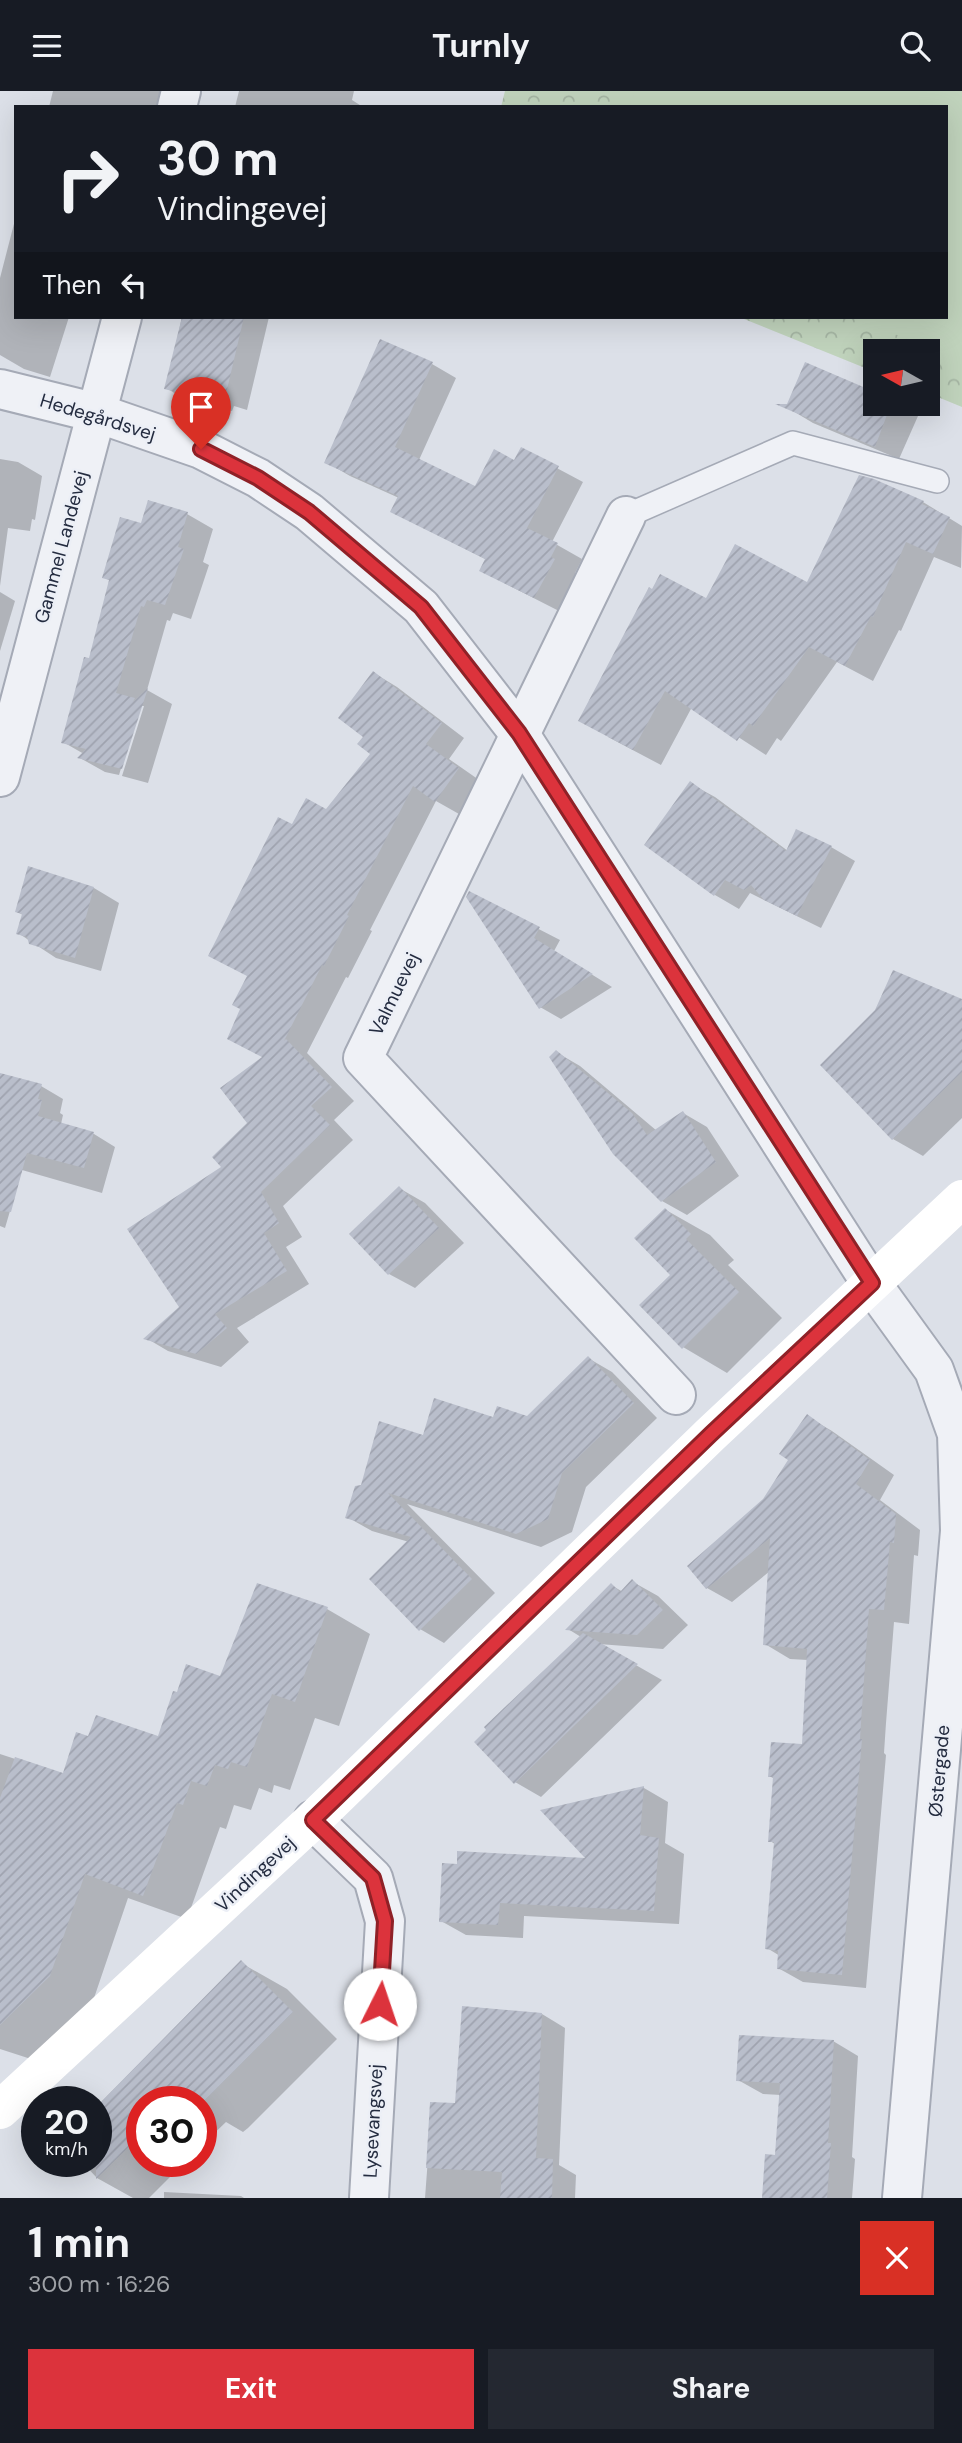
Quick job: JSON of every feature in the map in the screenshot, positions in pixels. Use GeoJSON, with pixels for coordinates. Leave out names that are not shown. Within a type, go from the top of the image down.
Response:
{"type":"FeatureCollection","features":[{"type":"Feature","properties":{"kind":"street","name":"Gammel Landevej"},"geometry":{"type":"LineString","coordinates":[[0,777],[121,319]]}},
{"type":"Feature","properties":{"kind":"street","name":"Hedegårdsvej"},"geometry":{"type":"LineString","coordinates":[[0,389],[97,413],[201,449],[258,478],[309,512],[421,607],[519,733],[872,1283]]}},
{"type":"Feature","properties":{"kind":"street","name":"Valmuevej"},"geometry":{"type":"LineString","coordinates":[[626,516],[363,1058],[676,1395]]}},
{"type":"Feature","properties":{"kind":"street","name":"Vindingevej"},"geometry":{"type":"LineString","coordinates":[[0,2110],[313,1820],[711,1434],[962,1199]]}},
{"type":"Feature","properties":{"kind":"street","name":"Østergade"},"geometry":{"type":"LineString","coordinates":[[872,1283],[933,1370],[960,1434],[960,1531],[902,2198]]}},
{"type":"Feature","properties":{"kind":"street","name":"Lysevangsvej"},"geometry":{"type":"LineString","coordinates":[[313,1820],[373,1878],[385,1921],[369,2198]]}},
{"type":"Feature","properties":{"kind":"lane"},"geometry":{"type":"LineString","coordinates":[[626,516],[793,443],[937,481]]}},
{"type":"Feature","properties":{"kind":"green space"},"geometry":{"type":"Polygon","coordinates":[[[505,91],[962,91],[962,407],[940,398],[940,339],[863,339],[863,367],[744,319],[948,319],[948,105],[502,105],[505,91]]]}},
{"type":"Feature","properties":{"kind":"green space"},"geometry":{"type":"Polygon","coordinates":[[[635,91],[962,91],[962,360],[940,352],[940,339],[907,339],[855,319],[948,319],[948,105],[630,105],[635,91]]]}},
{"type":"Feature","properties":{"kind":"building"},"geometry":{"type":"Polygon","coordinates":[[[182,319],[244,319],[225,398],[212,394],[210,400],[164,389],[182,319]]]}},
{"type":"Feature","properties":{"kind":"building"},"geometry":{"type":"Polygon","coordinates":[[[380,339],[433,362],[395,447],[475,486],[494,449],[514,460],[521,447],[559,466],[527,528],[558,543],[551,557],[555,559],[534,598],[479,571],[485,559],[390,512],[398,496],[324,463],[380,339]]]}},
{"type":"Feature","properties":{"kind":"building"},"geometry":{"type":"Polygon","coordinates":[[[805,362],[863,387],[863,417],[886,417],[875,447],[775,404],[787,404],[805,362]]]}},
{"type":"Feature","properties":{"kind":"building"},"geometry":{"type":"Polygon","coordinates":[[[859,475],[924,501],[922,504],[950,517],[933,554],[906,542],[873,617],[871,616],[845,666],[809,647],[753,726],[749,723],[737,741],[665,691],[633,750],[578,721],[649,587],[652,589],[660,574],[706,598],[735,544],[807,582],[859,475]]]}},
{"type":"Feature","properties":{"kind":"building"},"geometry":{"type":"Polygon","coordinates":[[[148,500],[188,512],[178,547],[184,549],[165,605],[147,600],[144,607],[141,606],[116,693],[135,698],[133,702],[148,688],[122,769],[77,758],[86,749],[61,743],[84,657],[89,658],[109,580],[102,578],[120,517],[141,523],[148,500]]]}},
{"type":"Feature","properties":{"kind":"building"},"geometry":{"type":"Polygon","coordinates":[[[373,671],[442,723],[426,744],[459,768],[435,802],[413,786],[284,1041],[286,1039],[332,1087],[311,1106],[330,1125],[261,1192],[279,1223],[264,1233],[287,1271],[215,1314],[227,1328],[196,1354],[143,1339],[179,1307],[127,1229],[221,1167],[212,1157],[247,1123],[220,1088],[262,1057],[227,1039],[240,1009],[232,1005],[247,976],[208,956],[278,817],[292,824],[306,798],[326,809],[370,754],[357,744],[363,737],[338,718],[373,671]]]}},
{"type":"Feature","properties":{"kind":"building"},"geometry":{"type":"Polygon","coordinates":[[[690,781],[786,851],[796,829],[832,846],[797,916],[764,900],[751,885],[744,890],[725,880],[714,896],[644,845],[690,781]]]}},
{"type":"Feature","properties":{"kind":"building"},"geometry":{"type":"Polygon","coordinates":[[[28,866],[94,887],[75,958],[29,944],[27,937],[16,934],[22,914],[15,912],[28,866]]]}},
{"type":"Feature","properties":{"kind":"building"},"geometry":{"type":"Polygon","coordinates":[[[469,891],[540,927],[534,938],[593,974],[539,1009],[466,897],[469,891]]]}},
{"type":"Feature","properties":{"kind":"building"},"geometry":{"type":"Polygon","coordinates":[[[893,970],[962,999],[962,1072],[892,1140],[820,1065],[875,1010],[893,970]]]}},
{"type":"Feature","properties":{"kind":"building"},"geometry":{"type":"Polygon","coordinates":[[[556,1050],[632,1113],[647,1135],[683,1111],[716,1162],[661,1202],[613,1154],[549,1057],[556,1050]]]}},
{"type":"Feature","properties":{"kind":"building"},"geometry":{"type":"Polygon","coordinates":[[[0,1073],[42,1084],[38,1099],[42,1100],[38,1116],[94,1132],[84,1168],[27,1153],[11,1212],[0,1211],[0,1073]]]}},
{"type":"Feature","properties":{"kind":"building"},"geometry":{"type":"Polygon","coordinates":[[[399,1186],[439,1228],[388,1275],[349,1234],[399,1186]]]}},
{"type":"Feature","properties":{"kind":"building"},"geometry":{"type":"Polygon","coordinates":[[[665,1208],[691,1234],[686,1239],[739,1292],[682,1349],[639,1305],[670,1275],[634,1238],[665,1208]]]}},
{"type":"Feature","properties":{"kind":"building"},"geometry":{"type":"Polygon","coordinates":[[[588,1356],[634,1403],[562,1473],[548,1519],[516,1534],[388,1493],[472,1579],[419,1631],[369,1579],[411,1537],[345,1518],[355,1486],[361,1485],[379,1421],[423,1435],[434,1398],[493,1417],[497,1406],[527,1416],[588,1356]]]}},
{"type":"Feature","properties":{"kind":"building"},"geometry":{"type":"Polygon","coordinates":[[[807,1414],[870,1460],[856,1484],[896,1514],[894,1543],[890,1542],[884,1610],[869,1609],[862,1739],[842,1975],[777,1969],[778,1951],[765,1949],[774,1842],[768,1842],[773,1777],[768,1777],[771,1742],[802,1744],[807,1649],[763,1645],[770,1538],[706,1589],[687,1566],[763,1499],[788,1460],[779,1454],[807,1414]]]}},
{"type":"Feature","properties":{"kind":"building"},"geometry":{"type":"Polygon","coordinates":[[[632,1579],[663,1610],[637,1635],[565,1630],[611,1583],[620,1592],[632,1579]]]}},
{"type":"Feature","properties":{"kind":"building"},"geometry":{"type":"Polygon","coordinates":[[[257,1583],[328,1607],[295,1702],[272,1694],[247,1767],[231,1762],[228,1769],[215,1765],[207,1786],[191,1781],[183,1805],[177,1803],[143,1896],[85,1874],[50,1976],[0,2025],[0,1798],[15,1757],[63,1773],[76,1732],[88,1736],[96,1715],[158,1736],[173,1691],[177,1692],[186,1664],[220,1676],[257,1583]]]}},
{"type":"Feature","properties":{"kind":"building"},"geometry":{"type":"Polygon","coordinates":[[[583,1633],[638,1664],[514,1784],[474,1742],[486,1730],[484,1727],[583,1633]]]}},
{"type":"Feature","properties":{"kind":"building"},"geometry":{"type":"Polygon","coordinates":[[[644,1786],[640,1835],[659,1838],[654,1911],[500,1903],[498,1925],[439,1922],[442,1863],[457,1864],[457,1851],[585,1858],[540,1810],[644,1786]]]}},
{"type":"Feature","properties":{"kind":"building"},"geometry":{"type":"Polygon","coordinates":[[[241,1960],[293,2012],[217,2088],[126,2086],[126,2150],[112,2163],[112,2091],[241,1960]]]}},
{"type":"Feature","properties":{"kind":"building"},"geometry":{"type":"Polygon","coordinates":[[[462,2006],[542,2013],[536,2158],[553,2159],[552,2198],[500,2198],[502,2172],[426,2168],[430,2102],[455,2103],[462,2006]]]}},
{"type":"Feature","properties":{"kind":"building"},"geometry":{"type":"Polygon","coordinates":[[[739,2035],[834,2040],[827,2198],[762,2198],[765,2154],[775,2155],[780,2083],[736,2081],[739,2035]]]}},
{"type":"Feature","properties":{"kind":"route"},"geometry":{"type":"LineString","coordinates":[[201,449],[258,478],[309,512],[421,607],[519,733],[872,1283],[711,1434],[313,1820],[373,1878],[385,1921],[380,2004]]}}]}
